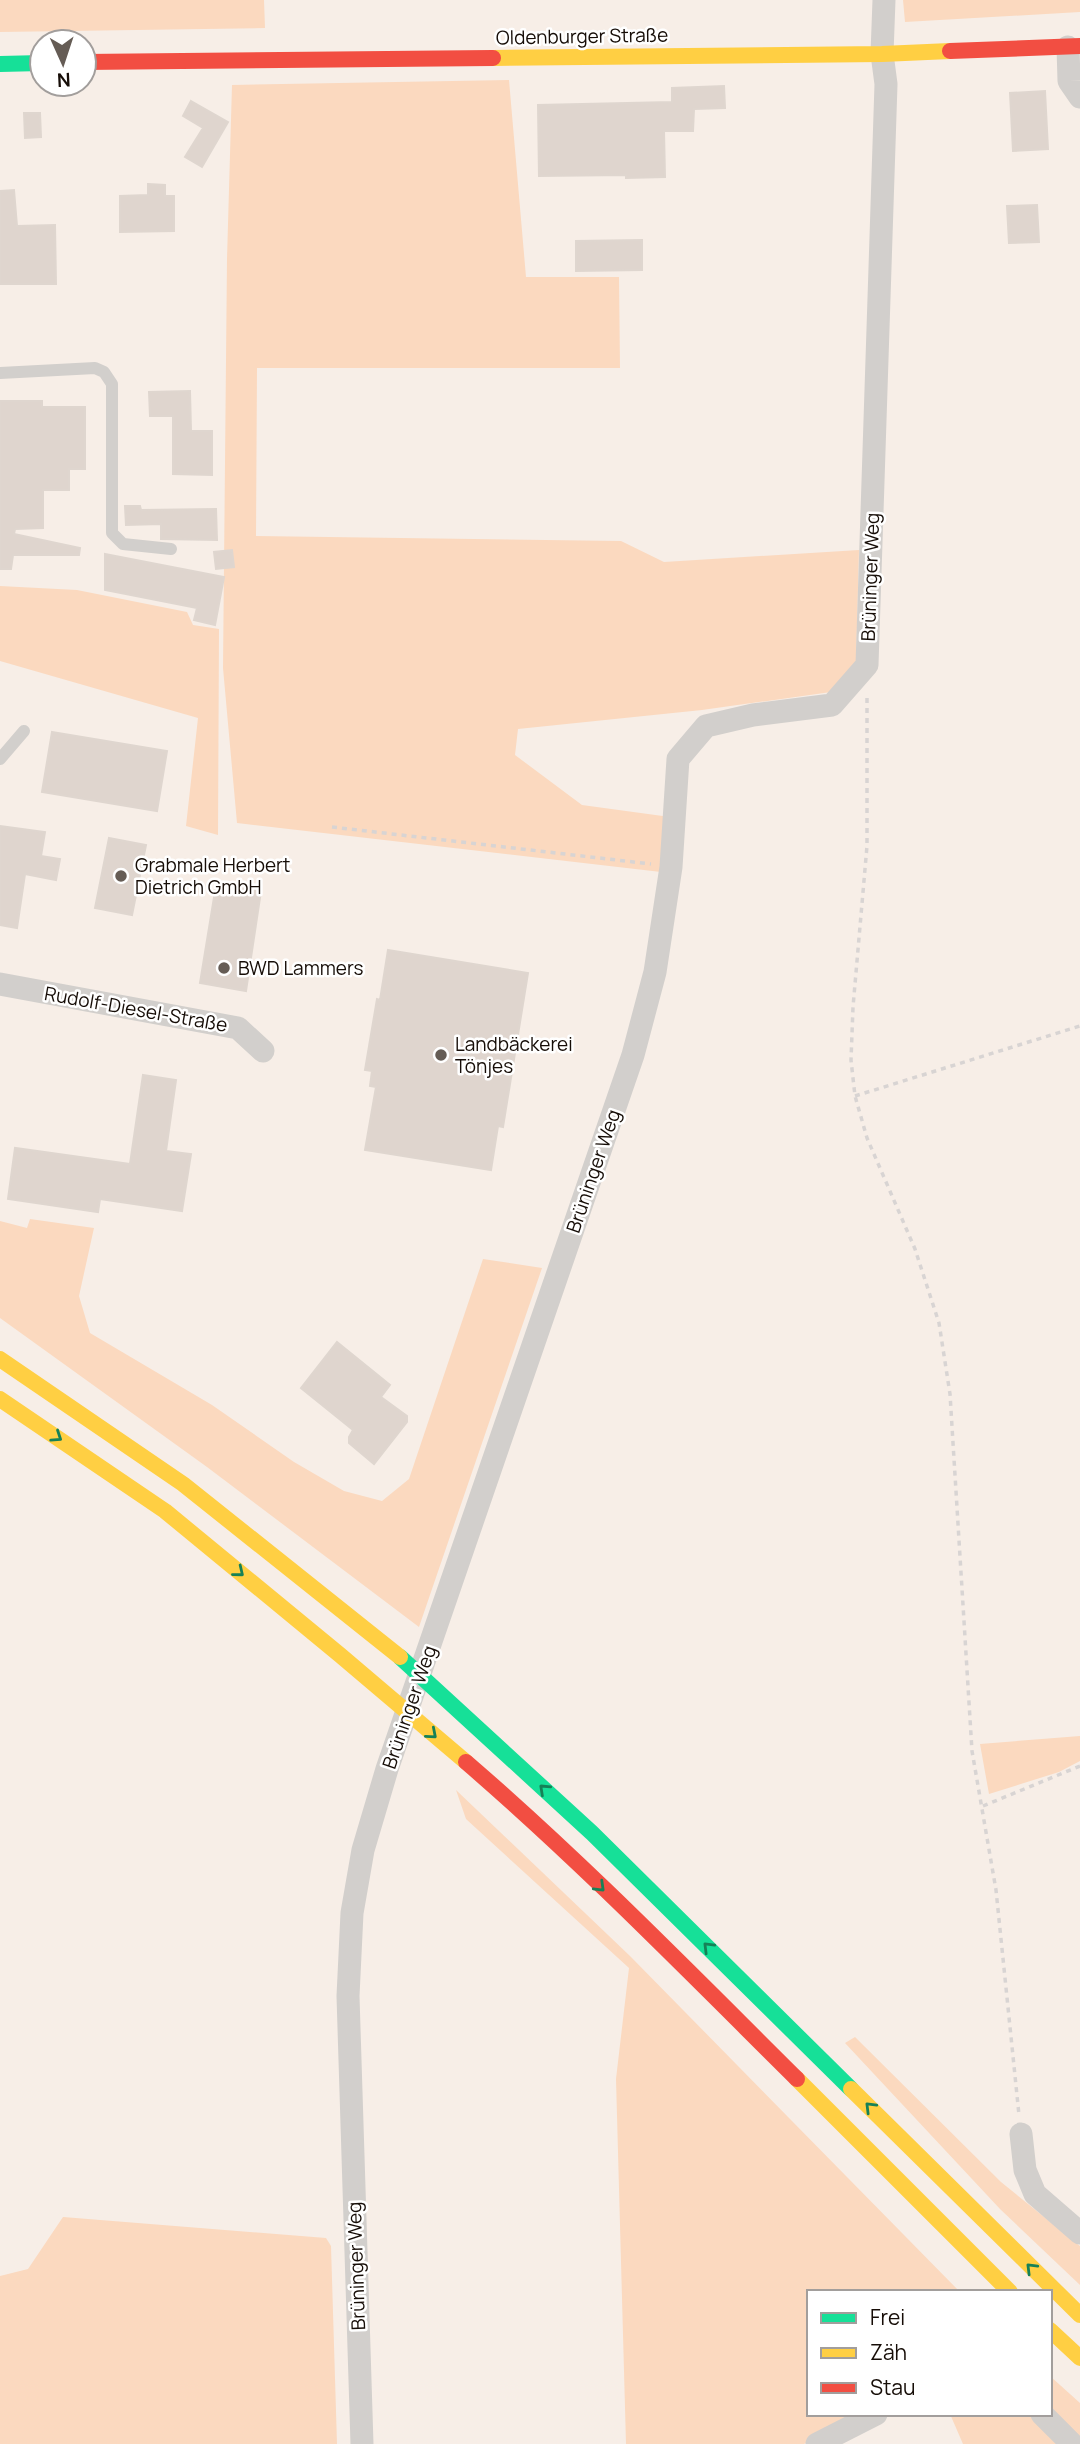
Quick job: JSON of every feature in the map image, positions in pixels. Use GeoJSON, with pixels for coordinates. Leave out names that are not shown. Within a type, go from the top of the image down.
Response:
{"type":"FeatureCollection","features":[{"type":"Feature","properties":{"kind":"main road","name":"Oldenburger Straße"},"geometry":{"type":"LineString","coordinates":[[98,62],[883,54],[1074,47]]}},
{"type":"Feature","properties":{"kind":"main road"},"geometry":{"type":"LineString","coordinates":[[0,64],[28,63]]}},
{"type":"Feature","properties":{"kind":"main road"},"geometry":{"type":"LineString","coordinates":[[0,1359],[183,1484],[398,1656],[602,1843],[1080,2315]]}},
{"type":"Feature","properties":{"kind":"main road"},"geometry":{"type":"LineString","coordinates":[[0,1399],[165,1511],[340,1655],[513,1803],[689,1972],[1008,2290]]}},
{"type":"Feature","properties":{"kind":"main road"},"geometry":{"type":"LineString","coordinates":[[1052,2332],[1080,2358]]}},
{"type":"Feature","properties":{"kind":"street","name":"Brüninger Weg"},"geometry":{"type":"LineString","coordinates":[[362,2444],[348,1996],[352,1913],[363,1850],[387,1769],[633,1055],[655,972],[671,867],[678,759],[706,726],[753,715],[832,705],[867,665],[886,83],[883,54],[884,0]]}},
{"type":"Feature","properties":{"kind":"street"},"geometry":{"type":"LineString","coordinates":[[1074,47],[1069,81],[1080,97]]}},
{"type":"Feature","properties":{"kind":"street","name":"Rudolf-Diesel-Straße"},"geometry":{"type":"LineString","coordinates":[[0,984],[238,1027],[263,1051]]}},
{"type":"Feature","properties":{"kind":"street"},"geometry":{"type":"LineString","coordinates":[[1021,2134],[1025,2170],[1035,2194],[1080,2233]]}},
{"type":"Feature","properties":{"kind":"street"},"geometry":{"type":"LineString","coordinates":[[817,2444],[872,2416]]}},
{"type":"Feature","properties":{"kind":"street"},"geometry":{"type":"LineString","coordinates":[[1044,2416],[1072,2444]]}},
{"type":"Feature","properties":{"kind":"lane"},"geometry":{"type":"LineString","coordinates":[[0,373],[95,368],[104,372],[112,384],[112,533],[122,544],[171,549]]}},
{"type":"Feature","properties":{"kind":"lane"},"geometry":{"type":"LineString","coordinates":[[0,759],[24,731]]}},
{"type":"Feature","properties":{"kind":"path"},"geometry":{"type":"LineString","coordinates":[[867,665],[867,846],[851,1060],[855,1096],[867,1138],[915,1249],[939,1324],[950,1394],[972,1751],[996,1890],[1021,2134]]}},
{"type":"Feature","properties":{"kind":"path"},"geometry":{"type":"LineString","coordinates":[[332,827],[671,867]]}},
{"type":"Feature","properties":{"kind":"path"},"geometry":{"type":"LineString","coordinates":[[855,1096],[1080,1026]]}},
{"type":"Feature","properties":{"kind":"path"},"geometry":{"type":"LineString","coordinates":[[983,1806],[1080,1766]]}},
{"type":"Feature","properties":{"kind":"shaded area"},"geometry":{"type":"Polygon","coordinates":[[[0,0],[264,0],[265,28],[98,31],[98,28],[28,28],[28,32],[0,32],[0,0]]]}},
{"type":"Feature","properties":{"kind":"shaded area"},"geometry":{"type":"Polygon","coordinates":[[[903,0],[1080,0],[1080,12],[905,22],[903,0]]]}},
{"type":"Feature","properties":{"kind":"shaded area"},"geometry":{"type":"Polygon","coordinates":[[[509,80],[526,277],[619,277],[620,368],[257,368],[256,536],[621,541],[664,562],[859,550],[856,662],[831,692],[702,710],[518,729],[515,755],[582,805],[670,817],[661,872],[237,823],[223,668],[227,259],[232,85],[509,80]]]}},
{"type":"Feature","properties":{"kind":"shaded area"},"geometry":{"type":"Polygon","coordinates":[[[0,586],[77,590],[187,612],[193,625],[219,629],[218,835],[186,826],[198,718],[0,661],[0,586]]]}},
{"type":"Feature","properties":{"kind":"shaded area"},"geometry":{"type":"Polygon","coordinates":[[[30,1219],[94,1228],[79,1296],[90,1333],[212,1405],[294,1462],[344,1491],[382,1501],[409,1479],[483,1259],[542,1268],[419,1627],[207,1467],[0,1318],[0,1221],[27,1228],[30,1219]]]}},
{"type":"Feature","properties":{"kind":"shaded area"},"geometry":{"type":"Polygon","coordinates":[[[1080,1736],[1080,1761],[1059,1772],[989,1794],[980,1744],[1080,1736]]]}},
{"type":"Feature","properties":{"kind":"shaded area"},"geometry":{"type":"Polygon","coordinates":[[[456,1790],[630,1956],[958,2290],[807,2290],[807,2416],[858,2416],[804,2444],[626,2444],[616,2079],[629,1968],[466,1819],[456,1790]]]}},
{"type":"Feature","properties":{"kind":"shaded area"},"geometry":{"type":"Polygon","coordinates":[[[855,2037],[1001,2182],[1080,2246],[1080,2285],[1000,2209],[845,2043],[855,2037]]]}},
{"type":"Feature","properties":{"kind":"shaded area"},"geometry":{"type":"Polygon","coordinates":[[[63,2217],[326,2238],[331,2246],[337,2444],[0,2444],[0,2276],[28,2269],[63,2217]]]}},
{"type":"Feature","properties":{"kind":"shaded area"},"geometry":{"type":"Polygon","coordinates":[[[1052,2378],[1080,2403],[1080,2440],[1052,2413],[1052,2378]]]}},
{"type":"Feature","properties":{"kind":"shaded area"},"geometry":{"type":"Polygon","coordinates":[[[951,2416],[1031,2416],[1059,2444],[963,2444],[951,2416]]]}},
{"type":"Feature","properties":{"kind":"building"},"geometry":{"type":"Polygon","coordinates":[[[724,86],[725,108],[694,109],[693,131],[664,131],[665,177],[539,176],[538,105],[672,102],[672,88],[724,86]]]}},
{"type":"Feature","properties":{"kind":"building"},"geometry":{"type":"Polygon","coordinates":[[[1045,91],[1048,149],[1013,151],[1010,93],[1045,91]]]}},
{"type":"Feature","properties":{"kind":"building"},"geometry":{"type":"Polygon","coordinates":[[[191,101],[228,122],[202,167],[185,157],[203,128],[183,116],[191,101]]]}},
{"type":"Feature","properties":{"kind":"building"},"geometry":{"type":"Polygon","coordinates":[[[24,113],[40,113],[41,137],[25,138],[24,113]]]}},
{"type":"Feature","properties":{"kind":"building"},"geometry":{"type":"Polygon","coordinates":[[[148,184],[165,185],[165,196],[174,196],[174,231],[120,232],[120,196],[148,195],[148,184]]]}},
{"type":"Feature","properties":{"kind":"building"},"geometry":{"type":"Polygon","coordinates":[[[14,190],[17,226],[55,225],[56,284],[0,284],[0,191],[14,190]]]}},
{"type":"Feature","properties":{"kind":"building"},"geometry":{"type":"Polygon","coordinates":[[[1037,205],[1039,242],[1009,243],[1007,206],[1037,205]]]}},
{"type":"Feature","properties":{"kind":"building"},"geometry":{"type":"Polygon","coordinates":[[[642,240],[642,270],[576,271],[576,241],[642,240]]]}},
{"type":"Feature","properties":{"kind":"building"},"geometry":{"type":"Polygon","coordinates":[[[190,391],[191,431],[212,431],[212,475],[173,474],[173,416],[150,416],[149,392],[190,391]]]}},
{"type":"Feature","properties":{"kind":"building"},"geometry":{"type":"Polygon","coordinates":[[[0,401],[42,401],[42,407],[85,407],[85,469],[69,469],[69,490],[43,490],[43,528],[15,529],[14,534],[80,548],[79,555],[13,555],[11,569],[0,569],[0,401]]]}},
{"type":"Feature","properties":{"kind":"building"},"geometry":{"type":"Polygon","coordinates":[[[125,506],[140,506],[141,510],[216,509],[217,540],[161,539],[161,524],[126,525],[125,506]]]}},
{"type":"Feature","properties":{"kind":"building"},"geometry":{"type":"Polygon","coordinates":[[[232,550],[234,567],[216,569],[214,552],[232,550]]]}},
{"type":"Feature","properties":{"kind":"building"},"geometry":{"type":"Polygon","coordinates":[[[105,554],[224,577],[215,625],[194,620],[197,608],[105,590],[105,554]]]}},
{"type":"Feature","properties":{"kind":"building"},"geometry":{"type":"Polygon","coordinates":[[[52,732],[167,751],[157,811],[42,792],[52,732]]]}},
{"type":"Feature","properties":{"kind":"building"},"geometry":{"type":"Polygon","coordinates":[[[0,826],[45,832],[41,856],[60,859],[56,880],[25,874],[17,928],[0,925],[0,826]]]}},
{"type":"Feature","properties":{"kind":"building","name":"Grabmale Herbert Dietrich GmbH"},"geometry":{"type":"Polygon","coordinates":[[[109,838],[146,845],[132,915],[95,908],[109,838]]]}},
{"type":"Feature","properties":{"kind":"building"},"geometry":{"type":"Polygon","coordinates":[[[216,885],[261,891],[246,991],[200,983],[216,885]]]}},
{"type":"Feature","properties":{"kind":"building","name":"Landbäckerei Tönjes"},"geometry":{"type":"Polygon","coordinates":[[[388,950],[528,973],[503,1127],[498,1126],[491,1170],[365,1150],[376,1087],[370,1086],[372,1071],[365,1070],[388,950]]]}},
{"type":"Feature","properties":{"kind":"building"},"geometry":{"type":"Polygon","coordinates":[[[143,1075],[176,1080],[166,1151],[191,1154],[182,1211],[100,1199],[98,1212],[8,1199],[15,1148],[130,1164],[143,1075]]]}},
{"type":"Feature","properties":{"kind":"building"},"geometry":{"type":"Polygon","coordinates":[[[337,1342],[390,1385],[381,1397],[407,1416],[407,1422],[374,1464],[349,1443],[353,1430],[301,1388],[337,1342]]]}},
{"type":"Feature","properties":{"kind":"traffic: fast"},"geometry":{"type":"LineString","coordinates":[[0,64],[28,63]]}},
{"type":"Feature","properties":{"kind":"traffic: fast"},"geometry":{"type":"LineString","coordinates":[[400,1657],[592,1833],[851,2089]]}},
{"type":"Feature","properties":{"kind":"traffic: slow"},"geometry":{"type":"LineString","coordinates":[[493,58],[950,51]]}},
{"type":"Feature","properties":{"kind":"traffic: slow"},"geometry":{"type":"LineString","coordinates":[[0,1359],[183,1484],[400,1657]]}},
{"type":"Feature","properties":{"kind":"traffic: slow"},"geometry":{"type":"LineString","coordinates":[[0,1399],[165,1511],[466,1762]]}},
{"type":"Feature","properties":{"kind":"traffic: slow"},"geometry":{"type":"LineString","coordinates":[[797,2079],[1008,2290]]}},
{"type":"Feature","properties":{"kind":"traffic: slow"},"geometry":{"type":"LineString","coordinates":[[851,2089],[1080,2315]]}},
{"type":"Feature","properties":{"kind":"traffic: slow"},"geometry":{"type":"LineString","coordinates":[[1052,2332],[1080,2358]]}},
{"type":"Feature","properties":{"kind":"traffic: jam"},"geometry":{"type":"LineString","coordinates":[[950,51],[1080,46]]}},
{"type":"Feature","properties":{"kind":"traffic: jam"},"geometry":{"type":"LineString","coordinates":[[98,62],[493,58]]}},
{"type":"Feature","properties":{"kind":"traffic: jam"},"geometry":{"type":"LineString","coordinates":[[466,1762],[593,1878],[797,2079]]}},
{"type":"Feature","properties":{"kind":"place","name":"Grabmale Herbert Dietrich GmbH"},"geometry":{"type":"Point","coordinates":[121,876]}},
{"type":"Feature","properties":{"kind":"place","name":"BWD Lammers"},"geometry":{"type":"Point","coordinates":[224,968]}},
{"type":"Feature","properties":{"kind":"place","name":"Landbäckerei Tönjes"},"geometry":{"type":"Point","coordinates":[441,1055]}}]}
